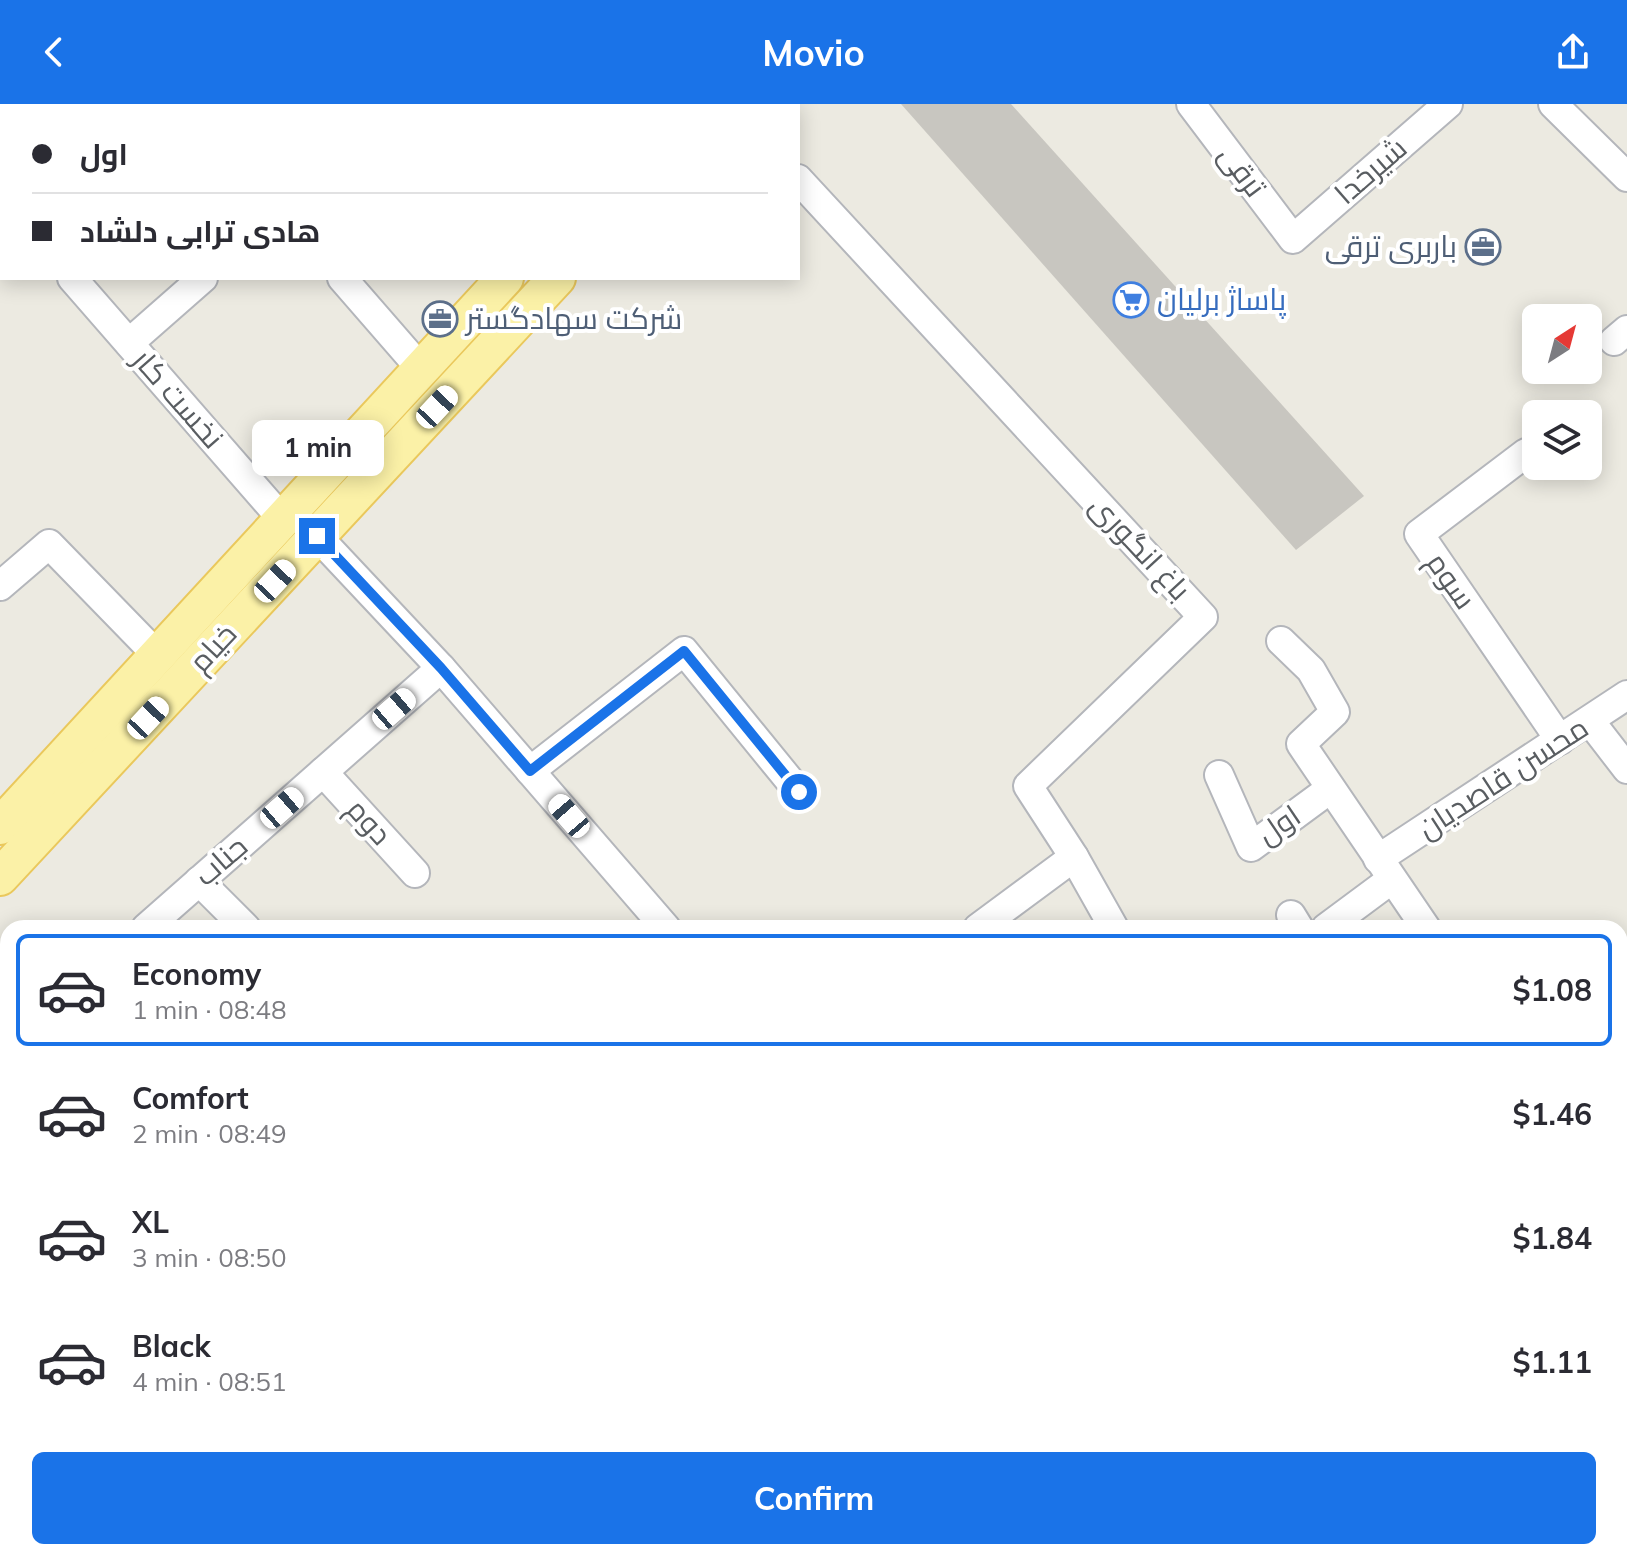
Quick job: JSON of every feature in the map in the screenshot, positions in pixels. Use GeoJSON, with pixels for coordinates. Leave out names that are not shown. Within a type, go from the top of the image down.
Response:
{"type":"FeatureCollection","features":[{"type":"Feature","properties":{"kind":"main road"},"geometry":{"type":"LineString","coordinates":[[0,826],[503,280]]}},
{"type":"Feature","properties":{"kind":"main road","name":"خیام"},"geometry":{"type":"LineString","coordinates":[[0,877],[555,280]]}},
{"type":"Feature","properties":{"kind":"street","name":"ترقی"},"geometry":{"type":"LineString","coordinates":[[1191,104],[1293,239]]}},
{"type":"Feature","properties":{"kind":"street","name":"شیرخدا"},"geometry":{"type":"LineString","coordinates":[[1293,239],[1448,104]]}},
{"type":"Feature","properties":{"kind":"street"},"geometry":{"type":"LineString","coordinates":[[1553,104],[1627,177]]}},
{"type":"Feature","properties":{"kind":"street","name":"باغ انگوری"},"geometry":{"type":"LineString","coordinates":[[800,181],[1203,617],[1028,786],[1074,857],[1109,920]]}},
{"type":"Feature","properties":{"kind":"street","name":"نخست کار"},"geometry":{"type":"LineString","coordinates":[[74,280],[283,520]]}},
{"type":"Feature","properties":{"kind":"street"},"geometry":{"type":"LineString","coordinates":[[129,343],[201,280]]}},
{"type":"Feature","properties":{"kind":"street"},"geometry":{"type":"LineString","coordinates":[[344,280],[422,370]]}},
{"type":"Feature","properties":{"kind":"street","name":"سوم"},"geometry":{"type":"LineString","coordinates":[[1522,456],[1419,534],[1560,740]]}},
{"type":"Feature","properties":{"kind":"street"},"geometry":{"type":"LineString","coordinates":[[317,536],[441,668],[659,920]]}},
{"type":"Feature","properties":{"kind":"street"},"geometry":{"type":"LineString","coordinates":[[0,586],[49,544],[158,656]]}},
{"type":"Feature","properties":{"kind":"street"},"geometry":{"type":"LineString","coordinates":[[1281,641],[1311,670],[1335,712],[1301,744],[1420,920]]}},
{"type":"Feature","properties":{"kind":"street"},"geometry":{"type":"LineString","coordinates":[[530,771],[684,651],[799,792]]}},
{"type":"Feature","properties":{"kind":"street","name":"جناب"},"geometry":{"type":"LineString","coordinates":[[155,920],[441,668]]}},
{"type":"Feature","properties":{"kind":"street","name":"محسن قاصدیان"},"geometry":{"type":"LineString","coordinates":[[1385,869],[1560,740],[1627,695]]}},
{"type":"Feature","properties":{"kind":"street"},"geometry":{"type":"LineString","coordinates":[[1590,721],[1627,769]]}},
{"type":"Feature","properties":{"kind":"street","name":"دوم"},"geometry":{"type":"LineString","coordinates":[[323,772],[415,873]]}},
{"type":"Feature","properties":{"kind":"street","name":"اول"},"geometry":{"type":"LineString","coordinates":[[1219,775],[1251,847],[1330,789]]}},
{"type":"Feature","properties":{"kind":"street"},"geometry":{"type":"LineString","coordinates":[[989,920],[1074,857]]}},
{"type":"Feature","properties":{"kind":"street"},"geometry":{"type":"LineString","coordinates":[[1334,920],[1385,869]]}},
{"type":"Feature","properties":{"kind":"street"},"geometry":{"type":"LineString","coordinates":[[199,881],[238,920]]}},
{"type":"Feature","properties":{"kind":"building","name":"پاساژ برلیان"},"geometry":{"type":"Polygon","coordinates":[[[901,104],[1011,104],[1364,496],[1296,550],[901,104]]]}},
{"type":"Feature","properties":{"kind":"place","name":"باربری ترقی"},"geometry":{"type":"Point","coordinates":[1483,247]}},
{"type":"Feature","properties":{"kind":"place","name":"پاساژ برلیان"},"geometry":{"type":"Point","coordinates":[1131,300]}},
{"type":"Feature","properties":{"kind":"place","name":"شرکت سهادگستر"},"geometry":{"type":"Point","coordinates":[440,319]}},
{"type":"Feature","properties":{"kind":"route"},"geometry":{"type":"LineString","coordinates":[[317,536],[441,668],[530,771],[684,651],[799,792]]}}]}
